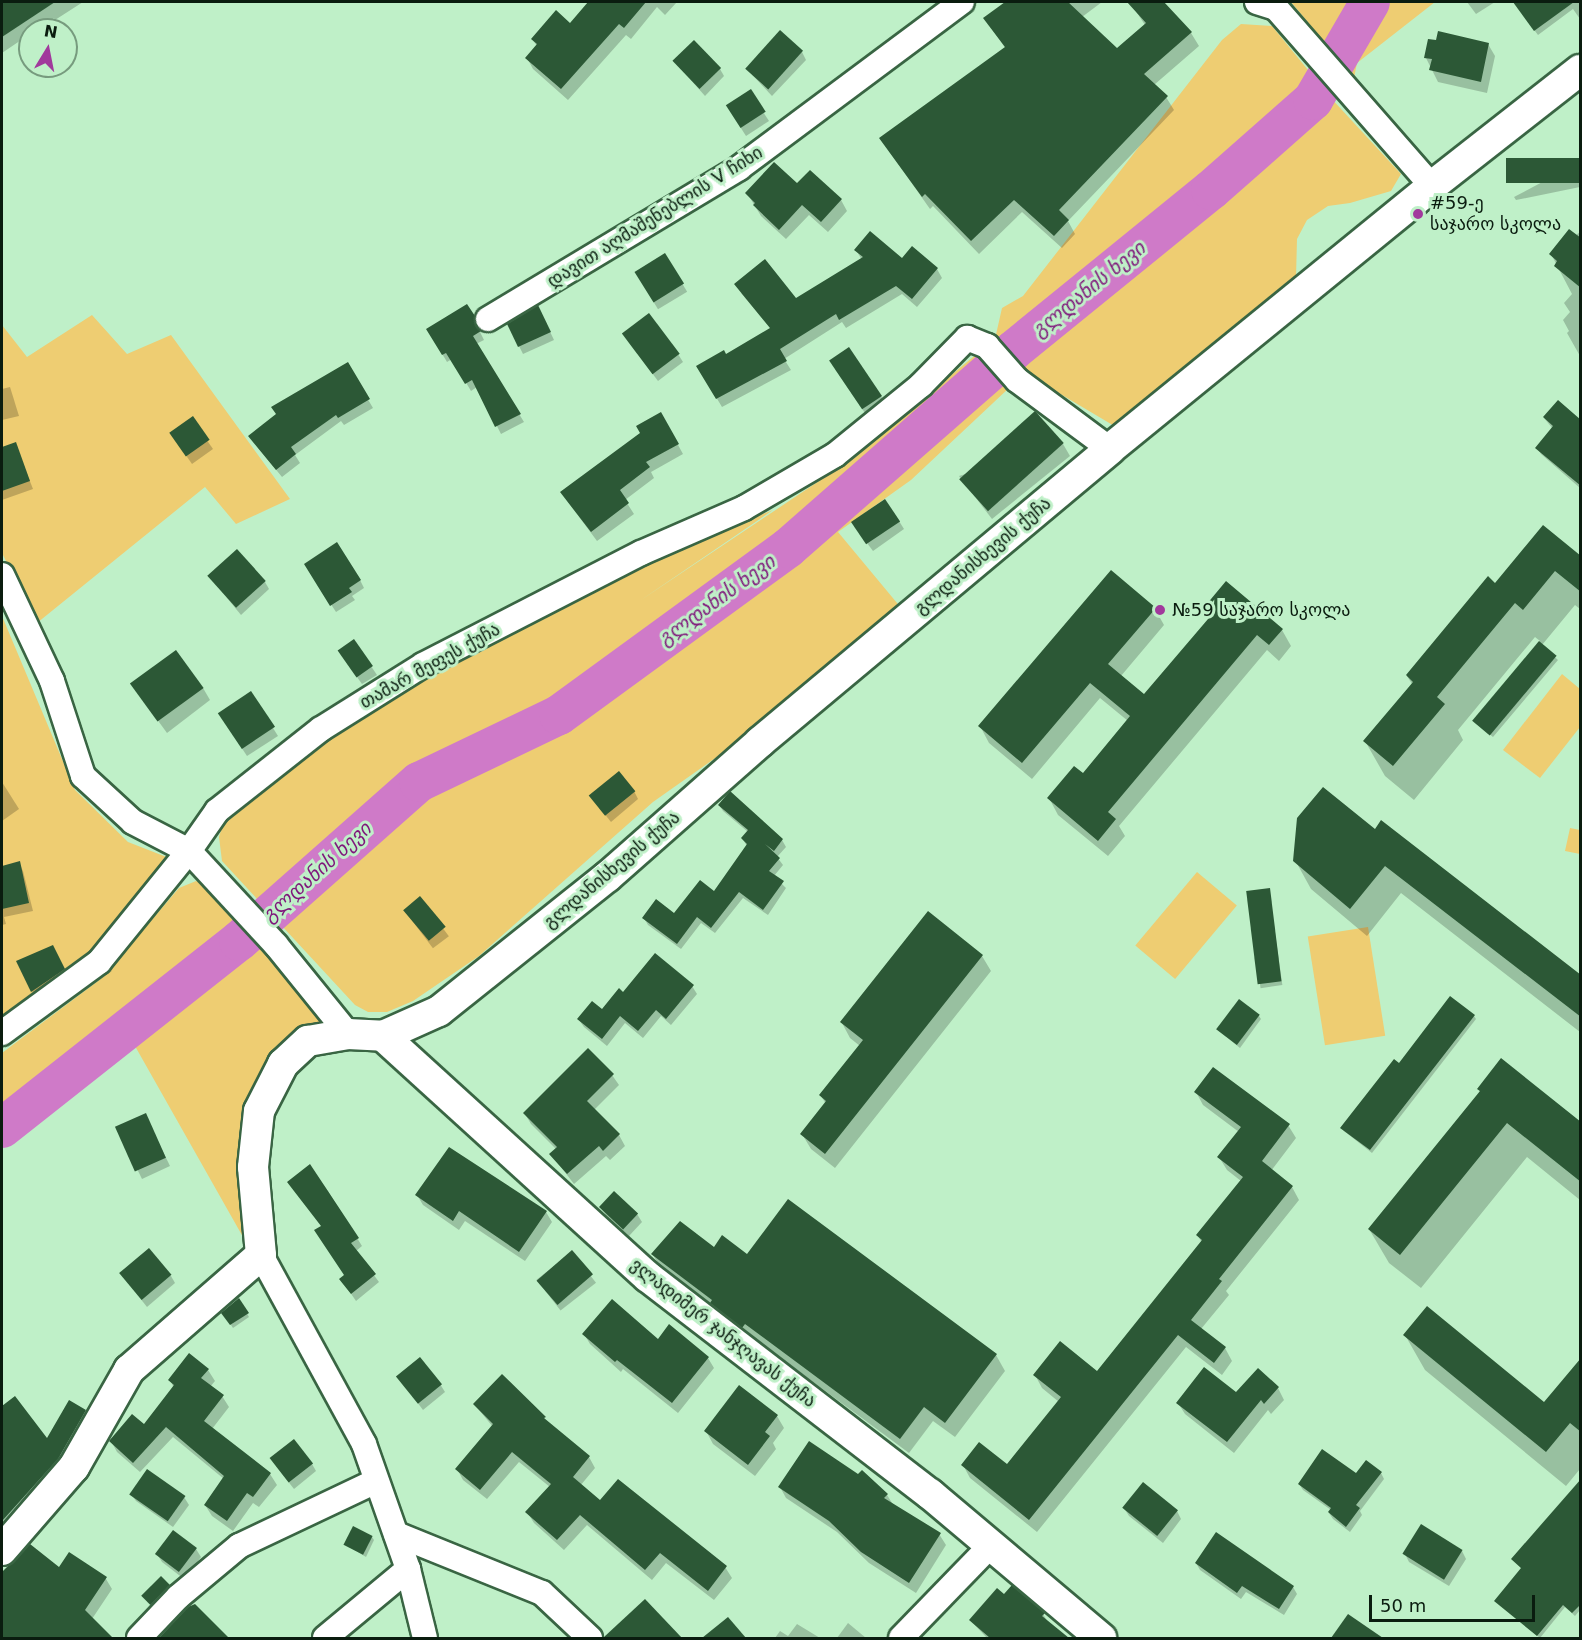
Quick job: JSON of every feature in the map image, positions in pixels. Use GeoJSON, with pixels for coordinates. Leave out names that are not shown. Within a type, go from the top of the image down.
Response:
{"type":"FeatureCollection","features":[{"type":"Feature","properties":{"kind":"street","name":"დავით აღმაშენებლის V ჩიხი"},"geometry":{"type":"LineString","coordinates":[[488,319],[739,168],[962,2]]}},
{"type":"Feature","properties":{"kind":"street"},"geometry":{"type":"LineString","coordinates":[[1257,2],[1276,8],[1432,186]]}},
{"type":"Feature","properties":{"kind":"street","name":"გლდანისხევის ქუჩა"},"geometry":{"type":"LineString","coordinates":[[383,1036],[439,1011],[607,877],[760,742],[1110,449],[1432,186],[1581,70]]}},
{"type":"Feature","properties":{"kind":"street","name":"თამარ მეფეს ქუჩა"},"geometry":{"type":"LineString","coordinates":[[189,851],[217,811],[321,729],[423,665],[641,553],[754,502],[835,455],[921,385],[967,338],[987,346],[1017,380],[1110,449]]}},
{"type":"Feature","properties":{"kind":"street"},"geometry":{"type":"LineString","coordinates":[[2,575],[52,681],[83,776],[134,822],[189,851],[276,945],[348,1034]]}},
{"type":"Feature","properties":{"kind":"street"},"geometry":{"type":"LineString","coordinates":[[2,1033],[99,962],[189,851]]}},
{"type":"Feature","properties":{"kind":"street"},"geometry":{"type":"LineString","coordinates":[[383,1036],[348,1034],[308,1041],[283,1064],[259,1111],[253,1167],[261,1255],[364,1444],[408,1569],[425,1638]]}},
{"type":"Feature","properties":{"kind":"street","name":"ვლადიმერ ჯანჯღავას ქუჩა"},"geometry":{"type":"LineString","coordinates":[[383,1036],[648,1277],[930,1494],[1101,1638]]}},
{"type":"Feature","properties":{"kind":"street"},"geometry":{"type":"LineString","coordinates":[[2,1550],[74,1467],[129,1370],[261,1255]]}},
{"type":"Feature","properties":{"kind":"street"},"geometry":{"type":"LineString","coordinates":[[139,1638],[178,1597],[238,1546],[376,1481]]}},
{"type":"Feature","properties":{"kind":"street"},"geometry":{"type":"LineString","coordinates":[[396,1534],[542,1593],[590,1638]]}},
{"type":"Feature","properties":{"kind":"street"},"geometry":{"type":"LineString","coordinates":[[901,1638],[991,1545]]}},
{"type":"Feature","properties":{"kind":"street"},"geometry":{"type":"LineString","coordinates":[[325,1638],[408,1569]]}},
{"type":"Feature","properties":{"kind":"shaded area"},"geometry":{"type":"Polygon","coordinates":[[[1291,2],[1435,2],[1357,63],[1354,78],[1291,2]]]}},
{"type":"Feature","properties":{"kind":"shaded area"},"geometry":{"type":"Polygon","coordinates":[[[1241,24],[1272,26],[1330,97],[1401,174],[1391,191],[1350,203],[1328,206],[1307,220],[1297,239],[1296,278],[1116,427],[1025,373],[995,339],[1002,308],[1023,296],[1222,40],[1241,24]]]}},
{"type":"Feature","properties":{"kind":"shaded area"},"geometry":{"type":"Polygon","coordinates":[[[92,315],[127,354],[171,335],[290,499],[236,524],[205,487],[37,623],[2,553],[2,325],[27,357],[92,315]]]}},
{"type":"Feature","properties":{"kind":"shaded area"},"geometry":{"type":"Polygon","coordinates":[[[978,353],[1009,388],[911,480],[838,532],[902,609],[755,730],[653,802],[479,956],[413,1001],[387,1012],[368,1012],[355,1005],[222,861],[219,837],[225,817],[334,731],[447,660],[648,558],[773,510],[638,602],[834,471],[978,353]]]}},
{"type":"Feature","properties":{"kind":"shaded area"},"geometry":{"type":"Polygon","coordinates":[[[2,616],[75,790],[128,842],[169,858],[74,978],[2,1027],[2,616]]]}},
{"type":"Feature","properties":{"kind":"shaded area"},"geometry":{"type":"Polygon","coordinates":[[[1562,674],[1580,689],[1580,727],[1540,778],[1503,750],[1562,674]]]}},
{"type":"Feature","properties":{"kind":"shaded area"},"geometry":{"type":"Polygon","coordinates":[[[1570,828],[1580,830],[1580,854],[1565,851],[1570,828]]]}},
{"type":"Feature","properties":{"kind":"shaded area"},"geometry":{"type":"Polygon","coordinates":[[[1197,872],[1237,905],[1175,979],[1135,946],[1197,872]]]}},
{"type":"Feature","properties":{"kind":"shaded area"},"geometry":{"type":"Polygon","coordinates":[[[196,881],[209,887],[328,1024],[270,1061],[250,1235],[243,1237],[131,1039],[2,1141],[2,1053],[102,978],[179,888],[196,881]]]}},
{"type":"Feature","properties":{"kind":"shaded area"},"geometry":{"type":"Polygon","coordinates":[[[1368,927],[1385,1036],[1325,1045],[1308,937],[1368,927]]]}},
{"type":"Feature","properties":{"kind":"building"},"geometry":{"type":"Polygon","coordinates":[[[2,2],[55,2],[31,18],[18,18],[18,26],[2,37],[2,2]]]}},
{"type":"Feature","properties":{"kind":"building"},"geometry":{"type":"Polygon","coordinates":[[[588,2],[646,2],[624,28],[619,24],[561,89],[525,58],[537,44],[531,39],[556,10],[570,23],[588,2]]]}},
{"type":"Feature","properties":{"kind":"building"},"geometry":{"type":"Polygon","coordinates":[[[1005,2],[1068,2],[1117,48],[1146,23],[1127,2],[1164,2],[1192,32],[1144,74],[1168,96],[1059,210],[1069,220],[1054,236],[1014,200],[971,241],[925,194],[922,197],[879,138],[1005,47],[983,18],[1005,2]]]}},
{"type":"Feature","properties":{"kind":"building"},"geometry":{"type":"Polygon","coordinates":[[[1513,2],[1574,2],[1534,31],[1513,2]]]}},
{"type":"Feature","properties":{"kind":"building"},"geometry":{"type":"Polygon","coordinates":[[[780,30],[803,51],[768,89],[745,69],[780,30]]]}},
{"type":"Feature","properties":{"kind":"building"},"geometry":{"type":"Polygon","coordinates":[[[1438,31],[1489,43],[1481,82],[1429,70],[1432,59],[1424,58],[1428,39],[1436,40],[1438,31]]]}},
{"type":"Feature","properties":{"kind":"building"},"geometry":{"type":"Polygon","coordinates":[[[694,40],[721,68],[700,89],[672,61],[694,40]]]}},
{"type":"Feature","properties":{"kind":"building"},"geometry":{"type":"Polygon","coordinates":[[[751,89],[766,112],[741,128],[726,105],[751,89]]]}},
{"type":"Feature","properties":{"kind":"building"},"geometry":{"type":"Polygon","coordinates":[[[1506,158],[1580,158],[1580,183],[1506,183],[1506,158]]]}},
{"type":"Feature","properties":{"kind":"building"},"geometry":{"type":"Polygon","coordinates":[[[774,162],[797,183],[810,170],[842,199],[821,222],[802,205],[779,230],[753,205],[755,203],[745,193],[774,162]]]}},
{"type":"Feature","properties":{"kind":"building"},"geometry":{"type":"Polygon","coordinates":[[[1569,229],[1581,238],[1581,288],[1554,266],[1557,261],[1549,254],[1569,229]]]}},
{"type":"Feature","properties":{"kind":"building"},"geometry":{"type":"Polygon","coordinates":[[[870,231],[902,258],[912,246],[938,268],[912,299],[896,286],[839,320],[836,314],[780,349],[787,361],[716,399],[696,366],[724,350],[726,354],[770,328],[734,284],[765,259],[796,298],[863,257],[854,250],[870,231]]]}},
{"type":"Feature","properties":{"kind":"building"},"geometry":{"type":"Polygon","coordinates":[[[665,253],[684,284],[654,303],[634,272],[665,253]]]}},
{"type":"Feature","properties":{"kind":"building"},"geometry":{"type":"Polygon","coordinates":[[[467,304],[475,316],[476,326],[481,331],[473,336],[521,414],[495,427],[472,380],[465,384],[446,353],[442,355],[426,329],[467,304]]]}},
{"type":"Feature","properties":{"kind":"building"},"geometry":{"type":"Polygon","coordinates":[[[538,305],[551,332],[518,347],[507,324],[538,305]]]}},
{"type":"Feature","properties":{"kind":"building"},"geometry":{"type":"Polygon","coordinates":[[[649,313],[680,354],[653,374],[622,333],[649,313]]]}},
{"type":"Feature","properties":{"kind":"building"},"geometry":{"type":"Polygon","coordinates":[[[849,347],[882,396],[862,409],[829,360],[849,347]]]}},
{"type":"Feature","properties":{"kind":"building"},"geometry":{"type":"Polygon","coordinates":[[[348,362],[370,399],[338,418],[336,415],[291,447],[296,454],[276,470],[248,436],[276,414],[271,407],[348,362]]]}},
{"type":"Feature","properties":{"kind":"building"},"geometry":{"type":"Polygon","coordinates":[[[1558,400],[1581,420],[1581,486],[1535,448],[1553,426],[1543,417],[1558,400]]]}},
{"type":"Feature","properties":{"kind":"building"},"geometry":{"type":"Polygon","coordinates":[[[1035,411],[1064,443],[988,511],[959,479],[1035,411]]]}},
{"type":"Feature","properties":{"kind":"building"},"geometry":{"type":"Polygon","coordinates":[[[661,412],[679,444],[646,462],[650,467],[620,490],[629,503],[591,532],[560,492],[640,433],[636,426],[661,412]]]}},
{"type":"Feature","properties":{"kind":"building"},"geometry":{"type":"Polygon","coordinates":[[[193,416],[210,440],[186,456],[169,433],[193,416]]]}},
{"type":"Feature","properties":{"kind":"building"},"geometry":{"type":"Polygon","coordinates":[[[16,442],[30,481],[2,491],[2,447],[16,442]]]}},
{"type":"Feature","properties":{"kind":"building"},"geometry":{"type":"Polygon","coordinates":[[[885,499],[900,521],[866,544],[851,522],[885,499]]]}},
{"type":"Feature","properties":{"kind":"building"},"geometry":{"type":"Polygon","coordinates":[[[1543,525],[1581,556],[1581,592],[1555,571],[1523,610],[1515,603],[1437,697],[1445,704],[1393,766],[1363,741],[1413,682],[1406,675],[1488,576],[1495,583],[1543,525]]]}},
{"type":"Feature","properties":{"kind":"building"},"geometry":{"type":"Polygon","coordinates":[[[337,542],[361,580],[349,588],[352,592],[330,606],[304,564],[337,542]]]}},
{"type":"Feature","properties":{"kind":"building"},"geometry":{"type":"Polygon","coordinates":[[[237,549],[266,581],[236,608],[207,576],[237,549]]]}},
{"type":"Feature","properties":{"kind":"building"},"geometry":{"type":"Polygon","coordinates":[[[1111,570],[1156,608],[1108,664],[1144,694],[1214,612],[1206,605],[1226,581],[1283,629],[1269,645],[1257,635],[1108,812],[1116,819],[1098,841],[1047,798],[1074,766],[1083,773],[1130,716],[1090,683],[1022,763],[978,726],[1111,570]]]}},
{"type":"Feature","properties":{"kind":"building"},"geometry":{"type":"Polygon","coordinates":[[[354,639],[373,666],[357,678],[338,650],[354,639]]]}},
{"type":"Feature","properties":{"kind":"building"},"geometry":{"type":"Polygon","coordinates":[[[1539,641],[1557,656],[1490,735],[1472,721],[1539,641]]]}},
{"type":"Feature","properties":{"kind":"building"},"geometry":{"type":"Polygon","coordinates":[[[176,650],[204,688],[158,722],[130,684],[176,650]]]}},
{"type":"Feature","properties":{"kind":"building"},"geometry":{"type":"Polygon","coordinates":[[[251,691],[275,727],[242,749],[218,713],[251,691]]]}},
{"type":"Feature","properties":{"kind":"building"},"geometry":{"type":"Polygon","coordinates":[[[619,771],[635,791],[605,816],[589,796],[619,771]]]}},
{"type":"Feature","properties":{"kind":"building"},"geometry":{"type":"Polygon","coordinates":[[[1323,787],[1375,829],[1381,820],[1581,975],[1581,1017],[1385,866],[1350,909],[1293,861],[1297,818],[1323,787]]]}},
{"type":"Feature","properties":{"kind":"building"},"geometry":{"type":"Polygon","coordinates":[[[730,791],[783,839],[774,851],[765,844],[780,858],[769,871],[784,881],[763,910],[739,892],[711,928],[697,917],[677,944],[642,918],[656,899],[674,913],[700,880],[714,891],[747,844],[741,838],[748,830],[718,805],[730,791]]]}},
{"type":"Feature","properties":{"kind":"building"},"geometry":{"type":"Polygon","coordinates":[[[20,861],[29,903],[2,909],[2,866],[20,861]]]}},
{"type":"Feature","properties":{"kind":"building"},"geometry":{"type":"Polygon","coordinates":[[[1270,888],[1281,981],[1258,984],[1246,891],[1270,888]]]}},
{"type":"Feature","properties":{"kind":"building"},"geometry":{"type":"Polygon","coordinates":[[[420,896],[446,927],[429,941],[403,910],[420,896]]]}},
{"type":"Feature","properties":{"kind":"building"},"geometry":{"type":"Polygon","coordinates":[[[928,911],[983,955],[825,1154],[800,1134],[826,1101],[819,1095],[863,1040],[840,1022],[928,911]]]}},
{"type":"Feature","properties":{"kind":"building"},"geometry":{"type":"Polygon","coordinates":[[[53,945],[65,969],[31,992],[16,961],[53,945]]]}},
{"type":"Feature","properties":{"kind":"building"},"geometry":{"type":"Polygon","coordinates":[[[655,953],[694,985],[666,1019],[656,1010],[638,1031],[620,1016],[602,1039],[577,1019],[592,1001],[602,1009],[619,988],[623,992],[655,953]]]}},
{"type":"Feature","properties":{"kind":"building"},"geometry":{"type":"Polygon","coordinates":[[[1450,996],[1475,1015],[1370,1150],[1340,1128],[1394,1059],[1399,1063],[1450,996]]]}},
{"type":"Feature","properties":{"kind":"building"},"geometry":{"type":"Polygon","coordinates":[[[1239,999],[1260,1015],[1237,1045],[1216,1029],[1239,999]]]}},
{"type":"Feature","properties":{"kind":"building"},"geometry":{"type":"Polygon","coordinates":[[[588,1048],[614,1074],[587,1101],[620,1134],[603,1151],[599,1146],[567,1174],[549,1154],[557,1147],[523,1113],[588,1048]]]}},
{"type":"Feature","properties":{"kind":"building"},"geometry":{"type":"Polygon","coordinates":[[[1501,1058],[1581,1122],[1581,1182],[1507,1123],[1400,1255],[1368,1229],[1480,1091],[1477,1089],[1501,1058]]]}},
{"type":"Feature","properties":{"kind":"building"},"geometry":{"type":"Polygon","coordinates":[[[1213,1067],[1290,1124],[1262,1161],[1293,1186],[1219,1279],[1222,1281],[1191,1320],[1226,1347],[1214,1363],[1178,1335],[1029,1520],[961,1465],[979,1442],[1007,1464],[1061,1397],[1033,1375],[1060,1341],[1097,1371],[1202,1240],[1196,1235],[1243,1177],[1217,1157],[1241,1127],[1194,1092],[1213,1067]]]}},
{"type":"Feature","properties":{"kind":"building"},"geometry":{"type":"Polygon","coordinates":[[[146,1113],[166,1158],[135,1172],[115,1127],[146,1113]]]}},
{"type":"Feature","properties":{"kind":"building"},"geometry":{"type":"Polygon","coordinates":[[[449,1147],[547,1211],[519,1252],[459,1211],[453,1221],[415,1195],[449,1147]]]}},
{"type":"Feature","properties":{"kind":"building"},"geometry":{"type":"Polygon","coordinates":[[[310,1164],[359,1238],[351,1243],[376,1274],[351,1294],[339,1279],[344,1275],[314,1230],[321,1226],[287,1182],[310,1164]]]}},
{"type":"Feature","properties":{"kind":"building"},"geometry":{"type":"Polygon","coordinates":[[[614,1191],[638,1214],[623,1230],[599,1207],[614,1191]]]}},
{"type":"Feature","properties":{"kind":"building"},"geometry":{"type":"Polygon","coordinates":[[[788,1199],[997,1354],[945,1423],[924,1407],[900,1439],[745,1324],[742,1328],[710,1303],[712,1300],[651,1254],[680,1221],[714,1247],[722,1235],[747,1254],[788,1199]]]}},
{"type":"Feature","properties":{"kind":"building"},"geometry":{"type":"Polygon","coordinates":[[[149,1248],[171,1275],[142,1300],[119,1273],[149,1248]]]}},
{"type":"Feature","properties":{"kind":"building"},"geometry":{"type":"Polygon","coordinates":[[[572,1250],[593,1274],[558,1305],[537,1281],[572,1250]]]}},
{"type":"Feature","properties":{"kind":"building"},"geometry":{"type":"Polygon","coordinates":[[[239,1298],[249,1313],[230,1325],[221,1313],[239,1298]]]}},
{"type":"Feature","properties":{"kind":"building"},"geometry":{"type":"Polygon","coordinates":[[[612,1299],[658,1339],[669,1324],[709,1357],[672,1403],[617,1360],[615,1362],[582,1334],[612,1299]]]}},
{"type":"Feature","properties":{"kind":"building"},"geometry":{"type":"Polygon","coordinates":[[[1427,1306],[1544,1402],[1581,1358],[1581,1432],[1570,1423],[1546,1452],[1403,1335],[1427,1306]]]}},
{"type":"Feature","properties":{"kind":"building"},"geometry":{"type":"Polygon","coordinates":[[[189,1353],[209,1369],[201,1378],[224,1395],[204,1421],[271,1473],[253,1497],[247,1493],[227,1521],[204,1505],[224,1476],[166,1427],[133,1463],[109,1441],[132,1414],[144,1424],[174,1385],[168,1380],[189,1353]]]}},
{"type":"Feature","properties":{"kind":"building"},"geometry":{"type":"Polygon","coordinates":[[[420,1357],[442,1384],[418,1404],[396,1377],[420,1357]]]}},
{"type":"Feature","properties":{"kind":"building"},"geometry":{"type":"Polygon","coordinates":[[[1204,1367],[1236,1392],[1258,1368],[1279,1387],[1264,1404],[1261,1400],[1227,1442],[1176,1403],[1204,1367]]]}},
{"type":"Feature","properties":{"kind":"building"},"geometry":{"type":"Polygon","coordinates":[[[502,1374],[546,1417],[544,1418],[590,1456],[573,1477],[600,1500],[618,1479],[727,1566],[708,1591],[660,1553],[645,1570],[580,1515],[557,1540],[525,1512],[551,1484],[512,1452],[480,1490],[455,1469],[493,1424],[473,1404],[502,1374]]]}},
{"type":"Feature","properties":{"kind":"building"},"geometry":{"type":"Polygon","coordinates":[[[739,1385],[778,1415],[765,1432],[770,1436],[748,1465],[704,1431],[739,1385]]]}},
{"type":"Feature","properties":{"kind":"building"},"geometry":{"type":"Polygon","coordinates":[[[15,1396],[47,1438],[69,1400],[86,1410],[58,1459],[2,1521],[2,1406],[15,1396]]]}},
{"type":"Feature","properties":{"kind":"building"},"geometry":{"type":"Polygon","coordinates":[[[294,1439],[313,1463],[289,1483],[270,1458],[294,1439]]]}},
{"type":"Feature","properties":{"kind":"building"},"geometry":{"type":"Polygon","coordinates":[[[809,1441],[858,1474],[862,1470],[888,1494],[884,1498],[941,1533],[909,1583],[861,1552],[829,1521],[778,1487],[809,1441]]]}},
{"type":"Feature","properties":{"kind":"building"},"geometry":{"type":"Polygon","coordinates":[[[1322,1449],[1356,1473],[1366,1460],[1382,1472],[1356,1505],[1360,1508],[1346,1527],[1328,1512],[1331,1508],[1298,1484],[1322,1449]]]}},
{"type":"Feature","properties":{"kind":"building"},"geometry":{"type":"Polygon","coordinates":[[[147,1469],[186,1496],[168,1521],[129,1494],[147,1469]]]}},
{"type":"Feature","properties":{"kind":"building"},"geometry":{"type":"Polygon","coordinates":[[[1581,1479],[1581,1604],[1572,1613],[1563,1605],[1537,1636],[1494,1601],[1521,1568],[1511,1559],[1581,1479]]]}},
{"type":"Feature","properties":{"kind":"building"},"geometry":{"type":"Polygon","coordinates":[[[1143,1482],[1178,1510],[1157,1536],[1122,1508],[1143,1482]]]}},
{"type":"Feature","properties":{"kind":"building"},"geometry":{"type":"Polygon","coordinates":[[[1421,1524],[1463,1550],[1444,1580],[1402,1554],[1421,1524]]]}},
{"type":"Feature","properties":{"kind":"building"},"geometry":{"type":"Polygon","coordinates":[[[353,1526],[373,1536],[363,1555],[343,1545],[353,1526]]]}},
{"type":"Feature","properties":{"kind":"building"},"geometry":{"type":"Polygon","coordinates":[[[173,1530],[197,1548],[179,1572],[155,1554],[173,1530]]]}},
{"type":"Feature","properties":{"kind":"building"},"geometry":{"type":"Polygon","coordinates":[[[1216,1532],[1294,1586],[1279,1609],[1242,1586],[1237,1593],[1195,1563],[1216,1532]]]}},
{"type":"Feature","properties":{"kind":"building"},"geometry":{"type":"Polygon","coordinates":[[[30,1544],[59,1567],[69,1552],[107,1577],[85,1610],[113,1638],[2,1638],[2,1572],[30,1544]]]}},
{"type":"Feature","properties":{"kind":"building"},"geometry":{"type":"Polygon","coordinates":[[[161,1576],[170,1585],[150,1605],[141,1596],[161,1576]]]}},
{"type":"Feature","properties":{"kind":"building"},"geometry":{"type":"Polygon","coordinates":[[[1012,1585],[1045,1613],[1042,1616],[1069,1638],[990,1638],[969,1620],[997,1588],[1004,1594],[1012,1585]]]}},
{"type":"Feature","properties":{"kind":"building"},"geometry":{"type":"Polygon","coordinates":[[[645,1599],[682,1638],[604,1638],[604,1637],[645,1599]]]}},
{"type":"Feature","properties":{"kind":"building"},"geometry":{"type":"Polygon","coordinates":[[[195,1604],[229,1638],[159,1638],[188,1607],[195,1604]]]}},
{"type":"Feature","properties":{"kind":"building"},"geometry":{"type":"Polygon","coordinates":[[[1348,1614],[1383,1638],[1331,1638],[1348,1614]]]}},
{"type":"Feature","properties":{"kind":"building"},"geometry":{"type":"Polygon","coordinates":[[[728,1617],[746,1638],[702,1638],[728,1617]]]}},
{"type":"Feature","properties":{"kind":"waterway","name":"გლდანის ხევი"},"geometry":{"type":"LineString","coordinates":[[2,1128],[239,941],[419,782],[559,715],[788,548],[1014,350],[1211,190],[1313,100],[1370,2]]}},
{"type":"Feature","properties":{"kind":"place","name":"#59-ე საჯარო სკოლა"},"geometry":{"type":"Point","coordinates":[1418,214]}},
{"type":"Feature","properties":{"kind":"place","name":"№59 საჯარო სკოლა"},"geometry":{"type":"Point","coordinates":[1160,610]}}]}
